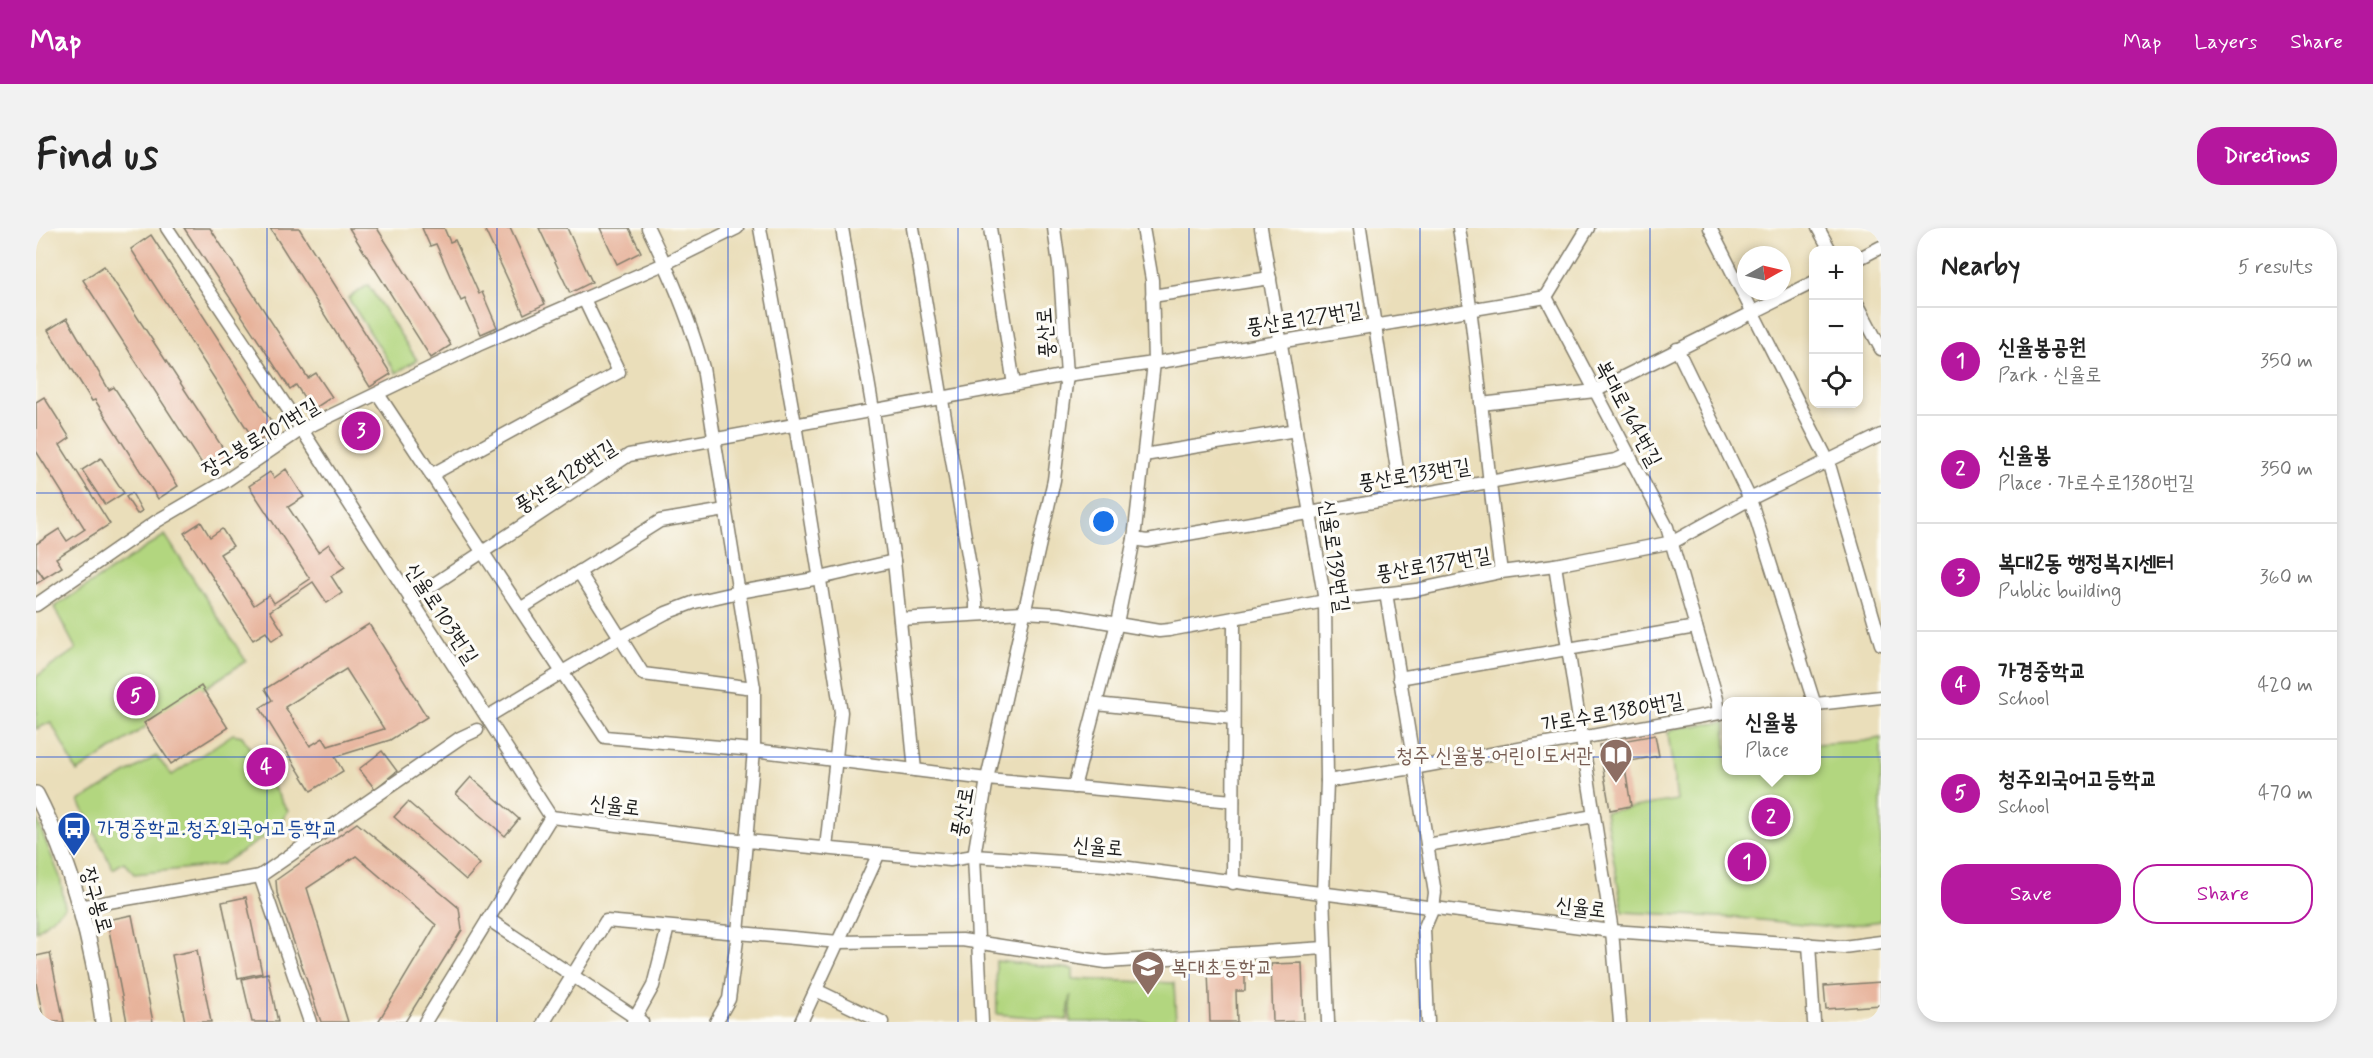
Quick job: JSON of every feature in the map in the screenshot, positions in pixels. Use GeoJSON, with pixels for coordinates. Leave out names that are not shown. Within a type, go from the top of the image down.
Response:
{"type":"FeatureCollection","features":[{"type":"Feature","properties":{"kind":"street","name":"신율로103번길"},"geometry":{"type":"LineString","coordinates":[[167,228],[302,430],[551,817]]}},
{"type":"Feature","properties":{"kind":"street"},"geometry":{"type":"LineString","coordinates":[[648,228],[666,263],[695,336],[703,368],[754,688],[754,750],[738,933],[729,999],[716,1022]]}},
{"type":"Feature","properties":{"kind":"street","name":"장구봉로101번길"},"geometry":{"type":"LineString","coordinates":[[36,605],[157,521],[227,480],[302,430],[478,345],[666,263],[737,228]]}},
{"type":"Feature","properties":{"kind":"street"},"geometry":{"type":"LineString","coordinates":[[760,228],[795,424],[841,712],[826,848]]}},
{"type":"Feature","properties":{"kind":"street"},"geometry":{"type":"LineString","coordinates":[[842,228],[873,410],[897,583],[915,770]]}},
{"type":"Feature","properties":{"kind":"street"},"geometry":{"type":"LineString","coordinates":[[913,228],[943,398],[976,602],[976,614]]}},
{"type":"Feature","properties":{"kind":"street"},"geometry":{"type":"LineString","coordinates":[[990,228],[1014,385]]}},
{"type":"Feature","properties":{"kind":"street","name":"풍산로"},"geometry":{"type":"LineString","coordinates":[[982,1022],[974,856],[987,779],[1054,480],[1067,375],[1060,272],[1054,228]]}},
{"type":"Feature","properties":{"kind":"street"},"geometry":{"type":"LineString","coordinates":[[1074,787],[1117,623],[1134,539],[1154,363],[1152,280],[1143,228]]}},
{"type":"Feature","properties":{"kind":"street","name":"신율로139번길"},"geometry":{"type":"LineString","coordinates":[[1261,228],[1325,601],[1326,781],[1323,894],[1328,1022]]}},
{"type":"Feature","properties":{"kind":"street"},"geometry":{"type":"LineString","coordinates":[[1360,228],[1401,496]]}},
{"type":"Feature","properties":{"kind":"street"},"geometry":{"type":"LineString","coordinates":[[1459,228],[1472,309],[1489,482],[1501,572]]}},
{"type":"Feature","properties":{"kind":"street"},"geometry":{"type":"LineString","coordinates":[[1546,297],[1588,228]]}},
{"type":"Feature","properties":{"kind":"street"},"geometry":{"type":"LineString","coordinates":[[1710,228],[1828,461],[1881,644]]}},
{"type":"Feature","properties":{"kind":"street"},"geometry":{"type":"LineString","coordinates":[[1818,228],[1828,246]]}},
{"type":"Feature","properties":{"kind":"street"},"geometry":{"type":"LineString","coordinates":[[1863,256],[1881,247]]}},
{"type":"Feature","properties":{"kind":"street"},"geometry":{"type":"LineString","coordinates":[[1152,296],[1270,278]]}},
{"type":"Feature","properties":{"kind":"street"},"geometry":{"type":"LineString","coordinates":[[1481,404],[1595,391],[1809,284]]}},
{"type":"Feature","properties":{"kind":"street","name":"풍산로127번길"},"geometry":{"type":"LineString","coordinates":[[1067,375],[1154,363],[1546,297]]}},
{"type":"Feature","properties":{"kind":"street","name":"복대로164번길"},"geometry":{"type":"LineString","coordinates":[[1546,297],[1673,542],[1722,713]]}},
{"type":"Feature","properties":{"kind":"street"},"geometry":{"type":"LineString","coordinates":[[431,475],[619,372],[584,299]]}},
{"type":"Feature","properties":{"kind":"street"},"geometry":{"type":"LineString","coordinates":[[1863,315],[1881,349]]}},
{"type":"Feature","properties":{"kind":"street"},"geometry":{"type":"LineString","coordinates":[[1677,349],[1750,499],[1813,697]]}},
{"type":"Feature","properties":{"kind":"street","name":"풍산로128번길"},"geometry":{"type":"LineString","coordinates":[[410,600],[629,455],[1067,375]]}},
{"type":"Feature","properties":{"kind":"street"},"geometry":{"type":"LineString","coordinates":[[378,394],[604,737],[754,750],[987,779],[1233,801]]}},
{"type":"Feature","properties":{"kind":"street"},"geometry":{"type":"LineString","coordinates":[[1144,455],[1296,430]]}},
{"type":"Feature","properties":{"kind":"street","name":"풍산로137번길"},"geometry":{"type":"LineString","coordinates":[[1023,612],[1059,614],[1159,631],[1169,630],[1325,601],[1416,590],[1501,572],[1555,565],[1673,542],[1750,499],[1881,435]]}},
{"type":"Feature","properties":{"kind":"street","name":"풍산로133번길"},"geometry":{"type":"LineString","coordinates":[[1134,539],[1147,541],[1310,511],[1616,460],[1629,454]]}},
{"type":"Feature","properties":{"kind":"street"},"geometry":{"type":"LineString","coordinates":[[520,609],[660,521],[725,510]]}},
{"type":"Feature","properties":{"kind":"street"},"geometry":{"type":"LineString","coordinates":[[488,717],[561,672],[666,613],[696,602],[739,592],[820,578],[894,561]]}},
{"type":"Feature","properties":{"kind":"street"},"geometry":{"type":"LineString","coordinates":[[1555,565],[1612,931],[1620,1022]]}},
{"type":"Feature","properties":{"kind":"street"},"geometry":{"type":"LineString","coordinates":[[579,572],[643,674],[754,688]]}},
{"type":"Feature","properties":{"kind":"street"},"geometry":{"type":"LineString","coordinates":[[1386,593],[1435,893],[1433,908],[1424,929],[1428,1022]]}},
{"type":"Feature","properties":{"kind":"street"},"geometry":{"type":"LineString","coordinates":[[900,619],[1023,612]]}},
{"type":"Feature","properties":{"kind":"street"},"geometry":{"type":"LineString","coordinates":[[1233,883],[1234,618]]}},
{"type":"Feature","properties":{"kind":"street"},"geometry":{"type":"LineString","coordinates":[[1399,678],[1696,627]]}},
{"type":"Feature","properties":{"kind":"street"},"geometry":{"type":"LineString","coordinates":[[1821,702],[1881,697]]}},
{"type":"Feature","properties":{"kind":"street"},"geometry":{"type":"LineString","coordinates":[[1096,704],[1233,718]]}},
{"type":"Feature","properties":{"kind":"street","name":"가로수로1380번길"},"geometry":{"type":"LineString","coordinates":[[1326,781],[1413,768],[1722,713]]}},
{"type":"Feature","properties":{"kind":"street"},"geometry":{"type":"LineString","coordinates":[[79,907],[260,876],[460,738],[477,730]]}},
{"type":"Feature","properties":{"kind":"street","name":"장구봉로"},"geometry":{"type":"LineString","coordinates":[[36,794],[62,856],[79,907],[100,994],[103,1022]]}},
{"type":"Feature","properties":{"kind":"street"},"geometry":{"type":"LineString","coordinates":[[1427,845],[1594,816]]}},
{"type":"Feature","properties":{"kind":"street"},"geometry":{"type":"LineString","coordinates":[[424,1022],[551,817]]}},
{"type":"Feature","properties":{"kind":"street","name":"신율로"},"geometry":{"type":"LineString","coordinates":[[551,817],[747,841],[950,860],[974,856],[1106,865],[1612,931],[1843,947],[1881,942]]}},
{"type":"Feature","properties":{"kind":"street"},"geometry":{"type":"LineString","coordinates":[[801,1022],[879,853]]}},
{"type":"Feature","properties":{"kind":"street"},"geometry":{"type":"LineString","coordinates":[[260,876],[310,1022]]}},
{"type":"Feature","properties":{"kind":"street"},"geometry":{"type":"LineString","coordinates":[[488,919],[637,1020],[653,986],[668,927]]}},
{"type":"Feature","properties":{"kind":"street"},"geometry":{"type":"LineString","coordinates":[[544,1022],[606,921],[839,942],[978,942],[1106,962],[1325,948]]}},
{"type":"Feature","properties":{"kind":"street"},"geometry":{"type":"LineString","coordinates":[[1809,944],[1814,1022]]}},
{"type":"Feature","properties":{"kind":"street"},"geometry":{"type":"LineString","coordinates":[[816,990],[882,1022]]}},
{"type":"Feature","properties":{"kind":"green space"},"geometry":{"type":"Polygon","coordinates":[[[368,285],[417,360],[396,373],[348,298],[368,285]]]}},
{"type":"Feature","properties":{"kind":"green space"},"geometry":{"type":"Polygon","coordinates":[[[165,535],[246,661],[77,772],[51,722],[36,729],[36,677],[76,649],[54,607],[165,535]]]}},
{"type":"Feature","properties":{"kind":"green space"},"geometry":{"type":"Polygon","coordinates":[[[1722,722],[1722,775],[1821,775],[1821,744],[1881,738],[1881,921],[1835,927],[1740,918],[1623,912],[1605,812],[1677,800],[1668,733],[1676,728],[1722,722]]]}},
{"type":"Feature","properties":{"kind":"green space"},"geometry":{"type":"Polygon","coordinates":[[[233,734],[242,736],[288,811],[277,829],[220,865],[134,874],[124,862],[113,869],[79,801],[156,756],[172,775],[233,734]]]}},
{"type":"Feature","properties":{"kind":"green space"},"geometry":{"type":"Polygon","coordinates":[[[36,817],[60,877],[65,907],[36,932],[36,817]]]}},
{"type":"Feature","properties":{"kind":"green space"},"geometry":{"type":"Polygon","coordinates":[[[996,961],[1073,969],[1073,979],[1174,983],[1176,1022],[1070,1022],[1071,995],[1067,1020],[997,1014],[996,961]]]}},
{"type":"Feature","properties":{"kind":"building"},"geometry":{"type":"Polygon","coordinates":[[[184,228],[210,228],[308,378],[316,373],[332,397],[312,410],[296,385],[290,389],[184,228]]]}},
{"type":"Feature","properties":{"kind":"building"},"geometry":{"type":"Polygon","coordinates":[[[270,228],[299,228],[391,374],[370,387],[270,228]]]}},
{"type":"Feature","properties":{"kind":"building"},"geometry":{"type":"Polygon","coordinates":[[[349,228],[377,228],[451,345],[431,358],[349,228]]]}},
{"type":"Feature","properties":{"kind":"building"},"geometry":{"type":"Polygon","coordinates":[[[422,228],[444,228],[450,242],[455,240],[479,294],[482,292],[497,327],[481,334],[465,299],[461,301],[436,244],[430,246],[422,228]]]}},
{"type":"Feature","properties":{"kind":"building"},"geometry":{"type":"Polygon","coordinates":[[[484,228],[510,228],[545,304],[524,314],[484,228]]]}},
{"type":"Feature","properties":{"kind":"building"},"geometry":{"type":"Polygon","coordinates":[[[539,228],[567,228],[592,282],[570,293],[539,228]]]}},
{"type":"Feature","properties":{"kind":"building"},"geometry":{"type":"Polygon","coordinates":[[[600,228],[629,228],[641,252],[617,264],[600,228]]]}},
{"type":"Feature","properties":{"kind":"building"},"geometry":{"type":"Polygon","coordinates":[[[151,235],[277,430],[256,443],[131,249],[151,235]]]}},
{"type":"Feature","properties":{"kind":"building"},"geometry":{"type":"Polygon","coordinates":[[[104,266],[230,459],[208,473],[83,280],[104,266]]]}},
{"type":"Feature","properties":{"kind":"building"},"geometry":{"type":"Polygon","coordinates":[[[67,318],[109,390],[114,387],[178,486],[158,499],[95,400],[92,401],[48,330],[67,318]]]}},
{"type":"Feature","properties":{"kind":"building"},"geometry":{"type":"Polygon","coordinates":[[[44,397],[70,438],[60,445],[110,524],[56,558],[62,567],[44,578],[37,568],[44,579],[36,584],[36,544],[59,529],[67,541],[85,529],[36,451],[36,402],[44,397]]]}},
{"type":"Feature","properties":{"kind":"building"},"geometry":{"type":"Polygon","coordinates":[[[101,458],[124,493],[105,505],[82,470],[101,458]]]}},
{"type":"Feature","properties":{"kind":"building"},"geometry":{"type":"Polygon","coordinates":[[[286,469],[304,497],[288,507],[318,552],[329,544],[345,567],[331,576],[342,593],[327,603],[313,582],[270,611],[284,633],[272,641],[266,632],[253,640],[184,533],[201,522],[210,537],[222,529],[233,546],[220,554],[254,605],[269,595],[274,603],[310,579],[249,486],[270,472],[274,478],[286,469]]]}},
{"type":"Feature","properties":{"kind":"building"},"geometry":{"type":"Polygon","coordinates":[[[132,493],[142,511],[137,514],[126,497],[132,493]]]}},
{"type":"Feature","properties":{"kind":"building"},"geometry":{"type":"Polygon","coordinates":[[[369,624],[427,717],[390,740],[335,757],[343,771],[311,791],[260,708],[272,700],[265,689],[369,624]],[[346,669],[285,707],[310,746],[323,738],[328,746],[384,729],[346,669]]]}},
{"type":"Feature","properties":{"kind":"building"},"geometry":{"type":"Polygon","coordinates":[[[201,686],[228,728],[171,764],[144,723],[201,686]]]}},
{"type":"Feature","properties":{"kind":"building","name":"청주 신율봉 어린이도서관"},"geometry":{"type":"Polygon","coordinates":[[[1655,735],[1659,756],[1624,762],[1631,806],[1610,810],[1599,745],[1655,735]]]}},
{"type":"Feature","properties":{"kind":"building"},"geometry":{"type":"Polygon","coordinates":[[[382,751],[397,771],[375,789],[359,769],[382,751]]]}},
{"type":"Feature","properties":{"kind":"building"},"geometry":{"type":"Polygon","coordinates":[[[471,777],[519,819],[505,836],[456,794],[471,777]]]}},
{"type":"Feature","properties":{"kind":"building"},"geometry":{"type":"Polygon","coordinates":[[[408,802],[480,864],[466,880],[394,817],[408,802]]]}},
{"type":"Feature","properties":{"kind":"building"},"geometry":{"type":"Polygon","coordinates":[[[357,823],[459,908],[462,930],[405,1022],[378,1022],[436,925],[356,856],[307,888],[348,1022],[321,1022],[277,893],[276,880],[357,823]]]}},
{"type":"Feature","properties":{"kind":"building"},"geometry":{"type":"Polygon","coordinates":[[[246,897],[262,973],[238,978],[222,902],[246,897]]]}},
{"type":"Feature","properties":{"kind":"building"},"geometry":{"type":"Polygon","coordinates":[[[132,915],[153,1022],[127,1022],[107,920],[132,915]]]}},
{"type":"Feature","properties":{"kind":"building"},"geometry":{"type":"Polygon","coordinates":[[[197,950],[211,1022],[185,1022],[172,955],[197,950]]]}},
{"type":"Feature","properties":{"kind":"building"},"geometry":{"type":"Polygon","coordinates":[[[50,953],[64,1022],[44,1022],[36,983],[36,956],[50,953]]]}},
{"type":"Feature","properties":{"kind":"building"},"geometry":{"type":"Polygon","coordinates":[[[1302,963],[1304,1021],[1273,1022],[1271,964],[1302,963]]]}},
{"type":"Feature","properties":{"kind":"building"},"geometry":{"type":"Polygon","coordinates":[[[1241,969],[1241,973],[1245,973],[1245,991],[1236,991],[1237,1022],[1210,1022],[1208,971],[1241,969]]]}},
{"type":"Feature","properties":{"kind":"building"},"geometry":{"type":"Polygon","coordinates":[[[268,973],[278,1022],[252,1022],[242,979],[268,973]]]}},
{"type":"Feature","properties":{"kind":"building"},"geometry":{"type":"Polygon","coordinates":[[[1881,982],[1881,1005],[1826,1009],[1824,986],[1881,982]]]}},
{"type":"Feature","properties":{"kind":"place","name":"복대2동 행정복지센터"},"geometry":{"type":"Point","coordinates":[361,431]}},
{"type":"Feature","properties":{"kind":"place","name":"청주외국어고등학교"},"geometry":{"type":"Point","coordinates":[136,696]}},
{"type":"Feature","properties":{"kind":"place","name":"가경중학교"},"geometry":{"type":"Point","coordinates":[266,767]}},
{"type":"Feature","properties":{"kind":"place","name":"청주 신율봉 어린이도서관"},"geometry":{"type":"Point","coordinates":[1616,784]}},
{"type":"Feature","properties":{"kind":"place","name":"신율봉"},"geometry":{"type":"Point","coordinates":[1771,817]}},
{"type":"Feature","properties":{"kind":"place","name":"가경중학교.청주외국어고등학교"},"geometry":{"type":"Point","coordinates":[74,857]}},
{"type":"Feature","properties":{"kind":"place","name":"신율봉공원"},"geometry":{"type":"Point","coordinates":[1747,862]}},
{"type":"Feature","properties":{"kind":"place","name":"복대초등학교"},"geometry":{"type":"Point","coordinates":[1148,996]}}]}
